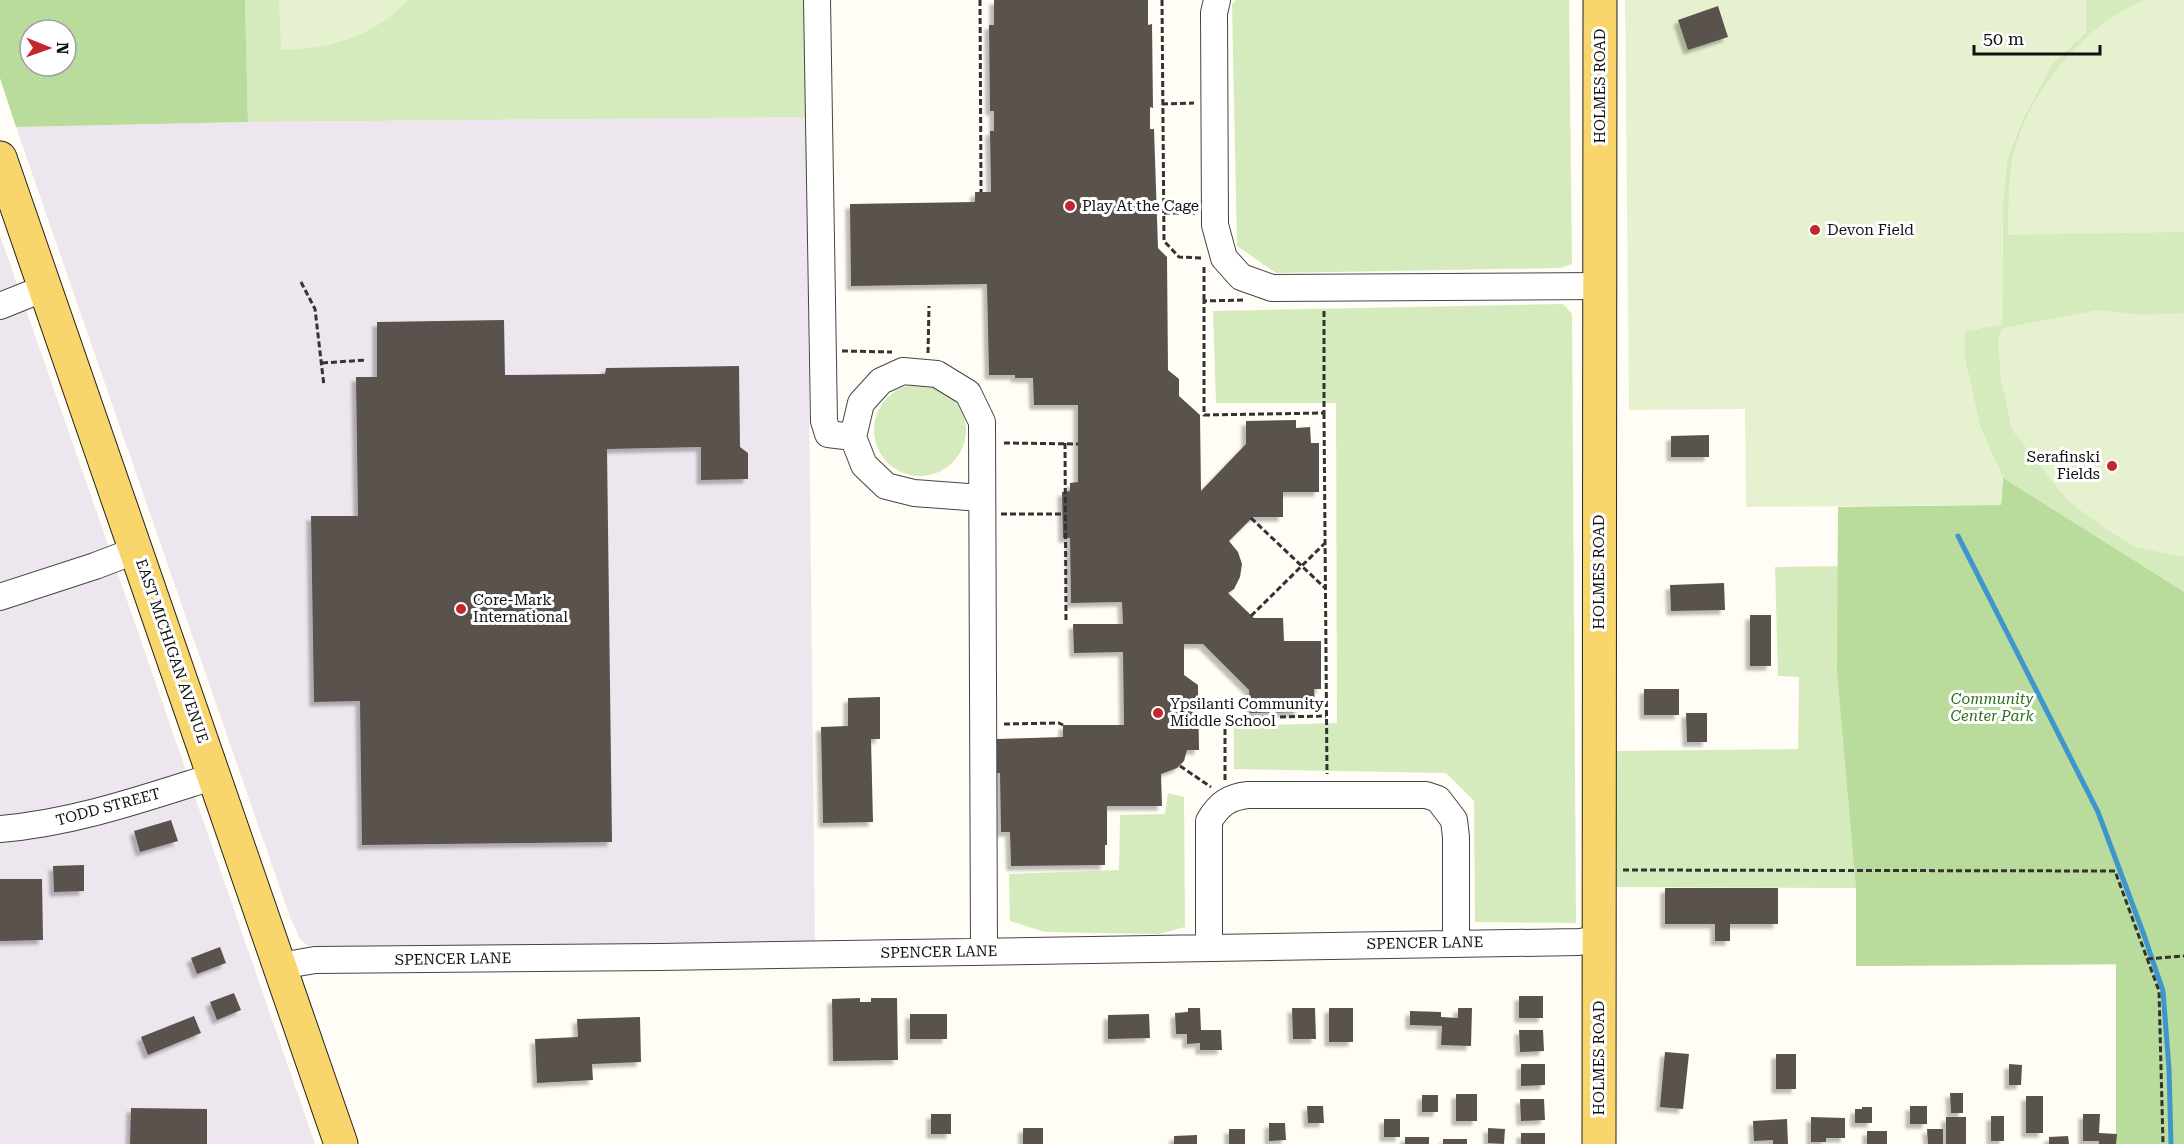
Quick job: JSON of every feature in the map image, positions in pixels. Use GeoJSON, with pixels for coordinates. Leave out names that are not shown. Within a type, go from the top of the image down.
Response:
{"type":"FeatureCollection","features":[{"type":"Feature","properties":{"kind":"main road","name":"HOLMES ROAD"},"geometry":{"type":"LineString","coordinates":[[1599,1144],[1600,0]]}},
{"type":"Feature","properties":{"kind":"main road","name":"EAST MICHIGAN AVENUE"},"geometry":{"type":"LineString","coordinates":[[0,158],[341,1144]]}},
{"type":"Feature","properties":{"kind":"street"},"geometry":{"type":"LineString","coordinates":[[817,0],[824,421],[828,434],[853,437]]}},
{"type":"Feature","properties":{"kind":"street"},"geometry":{"type":"LineString","coordinates":[[1217,0],[1214,13],[1215,225],[1224,258],[1241,277],[1272,288],[1598,286]]}},
{"type":"Feature","properties":{"kind":"street"},"geometry":{"type":"LineString","coordinates":[[0,306],[45,288]]}},
{"type":"Feature","properties":{"kind":"street"},"geometry":{"type":"LineString","coordinates":[[984,951],[989,506],[982,422],[968,393],[937,374],[903,371],[881,381],[861,403],[853,437],[864,465],[885,486],[989,506]]}},
{"type":"Feature","properties":{"kind":"street"},"geometry":{"type":"LineString","coordinates":[[0,597],[137,550]]}},
{"type":"Feature","properties":{"kind":"street","name":"TODD STREET"},"geometry":{"type":"LineString","coordinates":[[0,829],[34,826],[101,811],[215,776]]}},
{"type":"Feature","properties":{"kind":"street"},"geometry":{"type":"LineString","coordinates":[[1209,948],[1209,821],[1225,801],[1236,796],[1248,795],[1426,795],[1438,799],[1454,820],[1456,942]]}},
{"type":"Feature","properties":{"kind":"street","name":"SPENCER LANE"},"geometry":{"type":"LineString","coordinates":[[280,966],[315,960],[1579,942],[1599,939]]}},
{"type":"Feature","properties":{"kind":"path"},"geometry":{"type":"LineString","coordinates":[[980,0],[981,192]]}},
{"type":"Feature","properties":{"kind":"path"},"geometry":{"type":"LineString","coordinates":[[1161,0],[1164,242],[1179,258],[1204,258]]}},
{"type":"Feature","properties":{"kind":"path"},"geometry":{"type":"LineString","coordinates":[[1162,104],[1201,103]]}},
{"type":"Feature","properties":{"kind":"path"},"geometry":{"type":"LineString","coordinates":[[1164,213],[1203,213]]}},
{"type":"Feature","properties":{"kind":"path"},"geometry":{"type":"LineString","coordinates":[[301,282],[315,309],[324,386]]}},
{"type":"Feature","properties":{"kind":"path"},"geometry":{"type":"LineString","coordinates":[[1324,299],[1327,779]]}},
{"type":"Feature","properties":{"kind":"path"},"geometry":{"type":"LineString","coordinates":[[1246,300],[1204,301],[1204,415],[1324,413]]}},
{"type":"Feature","properties":{"kind":"path"},"geometry":{"type":"LineString","coordinates":[[928,353],[929,306]]}},
{"type":"Feature","properties":{"kind":"path"},"geometry":{"type":"LineString","coordinates":[[834,351],[897,353],[887,355]]}},
{"type":"Feature","properties":{"kind":"path"},"geometry":{"type":"LineString","coordinates":[[922,352],[936,354]]}},
{"type":"Feature","properties":{"kind":"path"},"geometry":{"type":"LineString","coordinates":[[322,363],[366,360]]}},
{"type":"Feature","properties":{"kind":"path"},"geometry":{"type":"LineString","coordinates":[[996,442],[1078,444]]}},
{"type":"Feature","properties":{"kind":"path"},"geometry":{"type":"LineString","coordinates":[[1065,443],[1066,621]]}},
{"type":"Feature","properties":{"kind":"path"},"geometry":{"type":"LineString","coordinates":[[989,506],[1062,514]]}},
{"type":"Feature","properties":{"kind":"path"},"geometry":{"type":"LineString","coordinates":[[1251,518],[1325,588]]}},
{"type":"Feature","properties":{"kind":"path"},"geometry":{"type":"LineString","coordinates":[[1251,616],[1325,543]]}},
{"type":"Feature","properties":{"kind":"path"},"geometry":{"type":"LineString","coordinates":[[1225,783],[1225,718],[1326,716]]}},
{"type":"Feature","properties":{"kind":"path"},"geometry":{"type":"LineString","coordinates":[[999,724],[1059,723],[1063,725]]}},
{"type":"Feature","properties":{"kind":"path"},"geometry":{"type":"LineString","coordinates":[[1180,766],[1212,788],[1231,780]]}},
{"type":"Feature","properties":{"kind":"path"},"geometry":{"type":"LineString","coordinates":[[1623,870],[2115,871],[2159,991],[2163,1144]]}},
{"type":"Feature","properties":{"kind":"path"},"geometry":{"type":"LineString","coordinates":[[2147,959],[2184,956]]}},
{"type":"Feature","properties":{"kind":"shaded area"},"geometry":{"type":"Polygon","coordinates":[[[806,117],[815,944],[308,946],[300,939],[290,917],[16,127],[248,122],[806,117]]]}},
{"type":"Feature","properties":{"kind":"shaded area"},"geometry":{"type":"Polygon","coordinates":[[[0,235],[90,493],[315,1144],[0,1144],[0,235]]]}},
{"type":"Feature","properties":{"kind":"green space"},"geometry":{"type":"Polygon","coordinates":[[[0,0],[245,0],[248,122],[16,127],[0,78],[0,0]]]}},
{"type":"Feature","properties":{"kind":"green space"},"geometry":{"type":"Polygon","coordinates":[[[245,0],[804,0],[806,117],[248,122],[245,0]]]}},
{"type":"Feature","properties":{"kind":"green space"},"geometry":{"type":"Polygon","coordinates":[[[279,0],[408,0],[380,24],[350,38],[317,47],[281,50],[279,0]]]}},
{"type":"Feature","properties":{"kind":"green space"},"geometry":{"type":"Polygon","coordinates":[[[1236,0],[1569,0],[1572,264],[1560,268],[1276,273],[1237,246],[1232,4],[1236,0]]]}},
{"type":"Feature","properties":{"kind":"green space","name":"Devon Field"},"geometry":{"type":"Polygon","coordinates":[[[1625,0],[2086,0],[2086,32],[2052,64],[2023,117],[2007,160],[2003,203],[2002,324],[1965,331],[1965,359],[1980,427],[2003,478],[2001,505],[1746,507],[1745,409],[1629,410],[1625,0]]]}},
{"type":"Feature","properties":{"kind":"green space","name":"Community Center Park"},"geometry":{"type":"Polygon","coordinates":[[[2086,0],[2184,0],[2184,964],[1856,966],[1856,888],[1614,887],[1614,751],[1798,749],[1799,677],[1778,676],[1775,567],[1838,566],[1838,507],[2001,505],[2003,478],[1980,427],[1965,359],[1965,331],[2002,324],[2003,203],[2007,160],[2023,118],[2052,64],[2086,32],[2086,0]]]}},
{"type":"Feature","properties":{"kind":"green space"},"geometry":{"type":"Polygon","coordinates":[[[2144,0],[2184,0],[2184,232],[2008,235],[2012,159],[2028,114],[2053,74],[2086,38],[2123,10],[2144,0]]]}},
{"type":"Feature","properties":{"kind":"green space"},"geometry":{"type":"Polygon","coordinates":[[[1563,304],[1572,314],[1576,923],[1475,922],[1474,801],[1446,773],[1234,769],[1234,726],[1337,723],[1336,403],[1216,403],[1213,311],[1563,304]]]}},
{"type":"Feature","properties":{"kind":"green space","name":"Serafinski Fields"},"geometry":{"type":"Polygon","coordinates":[[[2099,310],[2143,315],[2184,313],[2184,557],[2135,547],[2068,501],[2012,430],[2001,380],[1998,340],[2002,328],[2099,310]]]}},
{"type":"Feature","properties":{"kind":"green space"},"geometry":{"type":"Polygon","coordinates":[[[920,384],[937,388],[952,398],[962,413],[966,430],[962,447],[952,462],[937,472],[920,476],[903,472],[888,462],[878,447],[874,430],[878,413],[888,398],[903,388],[920,384]]]}},
{"type":"Feature","properties":{"kind":"green space"},"geometry":{"type":"Polygon","coordinates":[[[2003,478],[2184,592],[2184,1144],[2116,1144],[2116,964],[1856,966],[1856,888],[1837,671],[1838,507],[2001,505],[2003,478]]]}},
{"type":"Feature","properties":{"kind":"green space"},"geometry":{"type":"Polygon","coordinates":[[[1168,793],[1184,797],[1185,927],[1159,934],[1045,932],[1010,921],[1009,874],[1119,870],[1120,815],[1165,814],[1168,793]]]}},
{"type":"Feature","properties":{"kind":"building"},"geometry":{"type":"Polygon","coordinates":[[[994,0],[1148,0],[1148,25],[1152,24],[1153,108],[1150,107],[1150,129],[1154,129],[1158,248],[1167,257],[1168,370],[1179,379],[1179,396],[1200,415],[1201,491],[1246,444],[1246,421],[1296,420],[1296,428],[1310,427],[1311,443],[1319,443],[1319,492],[1283,492],[1283,517],[1253,517],[1229,541],[1238,552],[1242,564],[1240,577],[1234,589],[1228,593],[1254,618],[1283,618],[1284,641],[1321,641],[1321,689],[1314,689],[1315,704],[1299,704],[1299,712],[1250,713],[1249,690],[1203,644],[1184,644],[1184,675],[1198,685],[1199,750],[1187,750],[1184,761],[1177,768],[1161,774],[1162,806],[1107,806],[1105,865],[1011,866],[1010,832],[1001,832],[1000,773],[997,773],[997,739],[1063,737],[1063,725],[1124,725],[1123,652],[1074,653],[1073,624],[1123,624],[1122,602],[1071,603],[1070,538],[1063,538],[1062,492],[1070,491],[1070,483],[1078,482],[1078,405],[1034,405],[1033,378],[989,375],[987,284],[851,286],[850,204],[975,202],[975,192],[991,192],[990,131],[994,131],[994,111],[990,111],[989,25],[994,25],[994,0]]]}},
{"type":"Feature","properties":{"kind":"building"},"geometry":{"type":"Polygon","coordinates":[[[1718,6],[1728,37],[1688,50],[1678,20],[1718,6]]]}},
{"type":"Feature","properties":{"kind":"building","name":"Core-Mark International"},"geometry":{"type":"Polygon","coordinates":[[[504,320],[505,375],[605,374],[606,368],[739,366],[740,447],[748,453],[748,479],[701,480],[701,447],[607,449],[612,842],[362,845],[360,701],[314,702],[311,516],[358,516],[356,377],[377,377],[377,322],[504,320]]]}},
{"type":"Feature","properties":{"kind":"building"},"geometry":{"type":"Polygon","coordinates":[[[1709,435],[1709,457],[1671,457],[1671,436],[1709,435]]]}},
{"type":"Feature","properties":{"kind":"building"},"geometry":{"type":"Polygon","coordinates":[[[1724,583],[1725,610],[1671,611],[1670,585],[1724,583]]]}},
{"type":"Feature","properties":{"kind":"building"},"geometry":{"type":"Polygon","coordinates":[[[1750,615],[1771,615],[1771,666],[1750,666],[1750,615]]]}},
{"type":"Feature","properties":{"kind":"building"},"geometry":{"type":"Polygon","coordinates":[[[1644,689],[1679,689],[1679,715],[1644,715],[1644,689]]]}},
{"type":"Feature","properties":{"kind":"building"},"geometry":{"type":"Polygon","coordinates":[[[880,697],[880,739],[871,739],[873,822],[823,823],[821,727],[848,726],[848,698],[880,697]]]}},
{"type":"Feature","properties":{"kind":"building"},"geometry":{"type":"Polygon","coordinates":[[[1686,713],[1707,713],[1707,742],[1687,742],[1686,713]]]}},
{"type":"Feature","properties":{"kind":"building"},"geometry":{"type":"Polygon","coordinates":[[[171,820],[178,841],[140,852],[134,831],[171,820]]]}},
{"type":"Feature","properties":{"kind":"building"},"geometry":{"type":"Polygon","coordinates":[[[84,865],[84,891],[54,892],[53,866],[84,865]]]}},
{"type":"Feature","properties":{"kind":"building"},"geometry":{"type":"Polygon","coordinates":[[[0,879],[42,879],[43,940],[0,941],[0,879]]]}},
{"type":"Feature","properties":{"kind":"building"},"geometry":{"type":"Polygon","coordinates":[[[1665,888],[1778,888],[1778,924],[1730,924],[1730,941],[1715,941],[1715,924],[1665,924],[1665,888]]]}},
{"type":"Feature","properties":{"kind":"building"},"geometry":{"type":"Polygon","coordinates":[[[220,947],[226,963],[197,974],[191,958],[220,947]]]}},
{"type":"Feature","properties":{"kind":"building"},"geometry":{"type":"Polygon","coordinates":[[[234,993],[241,1010],[217,1020],[210,1002],[234,993]]]}},
{"type":"Feature","properties":{"kind":"building"},"geometry":{"type":"Polygon","coordinates":[[[1519,996],[1543,996],[1543,1018],[1519,1018],[1519,996]]]}},
{"type":"Feature","properties":{"kind":"building"},"geometry":{"type":"Polygon","coordinates":[[[860,998],[860,1002],[871,1002],[871,998],[897,998],[898,1060],[833,1061],[832,999],[860,998]]]}},
{"type":"Feature","properties":{"kind":"building"},"geometry":{"type":"Polygon","coordinates":[[[1188,1008],[1200,1008],[1201,1030],[1221,1030],[1222,1050],[1200,1050],[1200,1043],[1187,1044],[1187,1034],[1176,1034],[1175,1013],[1188,1012],[1188,1008]]]}},
{"type":"Feature","properties":{"kind":"building"},"geometry":{"type":"Polygon","coordinates":[[[1292,1008],[1315,1008],[1316,1039],[1293,1039],[1292,1008]]]}},
{"type":"Feature","properties":{"kind":"building"},"geometry":{"type":"Polygon","coordinates":[[[1329,1008],[1353,1008],[1353,1042],[1329,1042],[1329,1008]]]}},
{"type":"Feature","properties":{"kind":"building"},"geometry":{"type":"Polygon","coordinates":[[[1458,1008],[1472,1008],[1471,1046],[1441,1045],[1442,1026],[1410,1025],[1410,1011],[1441,1012],[1441,1017],[1458,1018],[1458,1008]]]}},
{"type":"Feature","properties":{"kind":"building"},"geometry":{"type":"Polygon","coordinates":[[[910,1014],[947,1014],[947,1039],[910,1039],[910,1014]]]}},
{"type":"Feature","properties":{"kind":"building"},"geometry":{"type":"Polygon","coordinates":[[[1149,1014],[1150,1038],[1108,1039],[1108,1015],[1149,1014]]]}},
{"type":"Feature","properties":{"kind":"building"},"geometry":{"type":"Polygon","coordinates":[[[194,1016],[201,1033],[148,1055],[141,1037],[194,1016]]]}},
{"type":"Feature","properties":{"kind":"building"},"geometry":{"type":"Polygon","coordinates":[[[640,1017],[641,1062],[592,1064],[593,1080],[537,1083],[535,1039],[578,1037],[577,1019],[640,1017]]]}},
{"type":"Feature","properties":{"kind":"building"},"geometry":{"type":"Polygon","coordinates":[[[1519,1030],[1543,1030],[1544,1051],[1520,1052],[1519,1030]]]}},
{"type":"Feature","properties":{"kind":"building"},"geometry":{"type":"Polygon","coordinates":[[[1665,1052],[1689,1054],[1683,1109],[1660,1107],[1665,1052]]]}},
{"type":"Feature","properties":{"kind":"building"},"geometry":{"type":"Polygon","coordinates":[[[1776,1054],[1796,1054],[1796,1089],[1776,1089],[1776,1054]]]}},
{"type":"Feature","properties":{"kind":"building"},"geometry":{"type":"Polygon","coordinates":[[[1521,1064],[1545,1064],[1545,1085],[1521,1086],[1521,1064]]]}},
{"type":"Feature","properties":{"kind":"building"},"geometry":{"type":"Polygon","coordinates":[[[2009,1064],[2022,1065],[2021,1085],[2009,1085],[2009,1064]]]}},
{"type":"Feature","properties":{"kind":"building"},"geometry":{"type":"Polygon","coordinates":[[[1950,1093],[1963,1093],[1963,1113],[1951,1113],[1950,1093]]]}},
{"type":"Feature","properties":{"kind":"building"},"geometry":{"type":"Polygon","coordinates":[[[1456,1094],[1477,1094],[1477,1121],[1456,1121],[1456,1094]]]}},
{"type":"Feature","properties":{"kind":"building"},"geometry":{"type":"Polygon","coordinates":[[[1422,1095],[1438,1095],[1438,1112],[1422,1112],[1422,1095]]]}},
{"type":"Feature","properties":{"kind":"building"},"geometry":{"type":"Polygon","coordinates":[[[2026,1096],[2043,1096],[2043,1133],[2026,1133],[2026,1096]]]}},
{"type":"Feature","properties":{"kind":"building"},"geometry":{"type":"Polygon","coordinates":[[[1520,1099],[1544,1099],[1545,1120],[1521,1121],[1520,1099]]]}},
{"type":"Feature","properties":{"kind":"building"},"geometry":{"type":"Polygon","coordinates":[[[1307,1106],[1323,1106],[1324,1123],[1308,1123],[1307,1106]]]}},
{"type":"Feature","properties":{"kind":"building"},"geometry":{"type":"Polygon","coordinates":[[[1910,1106],[1927,1106],[1927,1124],[1910,1124],[1910,1106]]]}},
{"type":"Feature","properties":{"kind":"building"},"geometry":{"type":"Polygon","coordinates":[[[1862,1107],[1872,1107],[1872,1123],[1855,1123],[1855,1109],[1862,1109],[1862,1107]]]}},
{"type":"Feature","properties":{"kind":"building"},"geometry":{"type":"Polygon","coordinates":[[[131,1108],[207,1109],[207,1144],[130,1144],[131,1108]]]}},
{"type":"Feature","properties":{"kind":"building"},"geometry":{"type":"Polygon","coordinates":[[[931,1114],[951,1114],[951,1134],[931,1134],[931,1114]]]}},
{"type":"Feature","properties":{"kind":"building"},"geometry":{"type":"Polygon","coordinates":[[[2083,1114],[2100,1114],[2099,1133],[2117,1134],[2116,1144],[2083,1141],[2083,1114]]]}},
{"type":"Feature","properties":{"kind":"building"},"geometry":{"type":"Polygon","coordinates":[[[1991,1116],[2004,1116],[2004,1141],[1991,1141],[1991,1116]]]}},
{"type":"Feature","properties":{"kind":"building"},"geometry":{"type":"Polygon","coordinates":[[[1811,1117],[1845,1118],[1845,1138],[1826,1138],[1826,1142],[1811,1142],[1811,1117]]]}},
{"type":"Feature","properties":{"kind":"building"},"geometry":{"type":"Polygon","coordinates":[[[1946,1117],[1966,1117],[1966,1144],[1946,1144],[1946,1117]]]}},
{"type":"Feature","properties":{"kind":"building"},"geometry":{"type":"Polygon","coordinates":[[[1384,1119],[1400,1119],[1400,1137],[1384,1137],[1384,1119]]]}},
{"type":"Feature","properties":{"kind":"building"},"geometry":{"type":"Polygon","coordinates":[[[1787,1119],[1788,1144],[1773,1144],[1773,1140],[1754,1141],[1753,1121],[1787,1119]]]}},
{"type":"Feature","properties":{"kind":"building"},"geometry":{"type":"Polygon","coordinates":[[[1269,1123],[1285,1123],[1286,1140],[1269,1141],[1269,1123]]]}},
{"type":"Feature","properties":{"kind":"building"},"geometry":{"type":"Polygon","coordinates":[[[1023,1128],[1043,1128],[1043,1144],[1023,1144],[1023,1128]]]}},
{"type":"Feature","properties":{"kind":"building"},"geometry":{"type":"Polygon","coordinates":[[[1488,1128],[1505,1129],[1504,1144],[1488,1143],[1488,1128]]]}},
{"type":"Feature","properties":{"kind":"building"},"geometry":{"type":"Polygon","coordinates":[[[1229,1129],[1245,1129],[1245,1144],[1229,1144],[1229,1129]]]}},
{"type":"Feature","properties":{"kind":"building"},"geometry":{"type":"Polygon","coordinates":[[[1927,1129],[1943,1129],[1943,1144],[1928,1144],[1927,1129]]]}},
{"type":"Feature","properties":{"kind":"building"},"geometry":{"type":"Polygon","coordinates":[[[1867,1131],[1887,1131],[1887,1144],[1867,1144],[1867,1131]]]}},
{"type":"Feature","properties":{"kind":"building"},"geometry":{"type":"Polygon","coordinates":[[[1521,1133],[1545,1133],[1545,1144],[1521,1144],[1521,1133]]]}},
{"type":"Feature","properties":{"kind":"building"},"geometry":{"type":"Polygon","coordinates":[[[1197,1135],[1197,1144],[1174,1144],[1174,1136],[1197,1135]]]}},
{"type":"Feature","properties":{"kind":"building"},"geometry":{"type":"Polygon","coordinates":[[[2068,1136],[2069,1144],[2049,1144],[2049,1137],[2068,1136]]]}},
{"type":"Feature","properties":{"kind":"building"},"geometry":{"type":"Polygon","coordinates":[[[1405,1137],[1429,1137],[1429,1144],[1405,1144],[1405,1137]]]}},
{"type":"Feature","properties":{"kind":"building"},"geometry":{"type":"Polygon","coordinates":[[[1443,1139],[1467,1139],[1467,1144],[1443,1144],[1443,1139]]]}},
{"type":"Feature","properties":{"kind":"waterway"},"geometry":{"type":"LineString","coordinates":[[1958,536],[2098,812],[2144,935],[2163,991],[2169,1069],[2171,1144]]}},
{"type":"Feature","properties":{"kind":"place","name":"Play At the Cage"},"geometry":{"type":"Point","coordinates":[1070,206]}},
{"type":"Feature","properties":{"kind":"place","name":"Devon Field"},"geometry":{"type":"Point","coordinates":[1815,230]}},
{"type":"Feature","properties":{"kind":"place","name":"Serafinski Fields"},"geometry":{"type":"Point","coordinates":[2112,466]}},
{"type":"Feature","properties":{"kind":"place","name":"Core-Mark International"},"geometry":{"type":"Point","coordinates":[461,609]}},
{"type":"Feature","properties":{"kind":"place","name":"Ypsilanti Community Middle School"},"geometry":{"type":"Point","coordinates":[1158,713]}}]}
